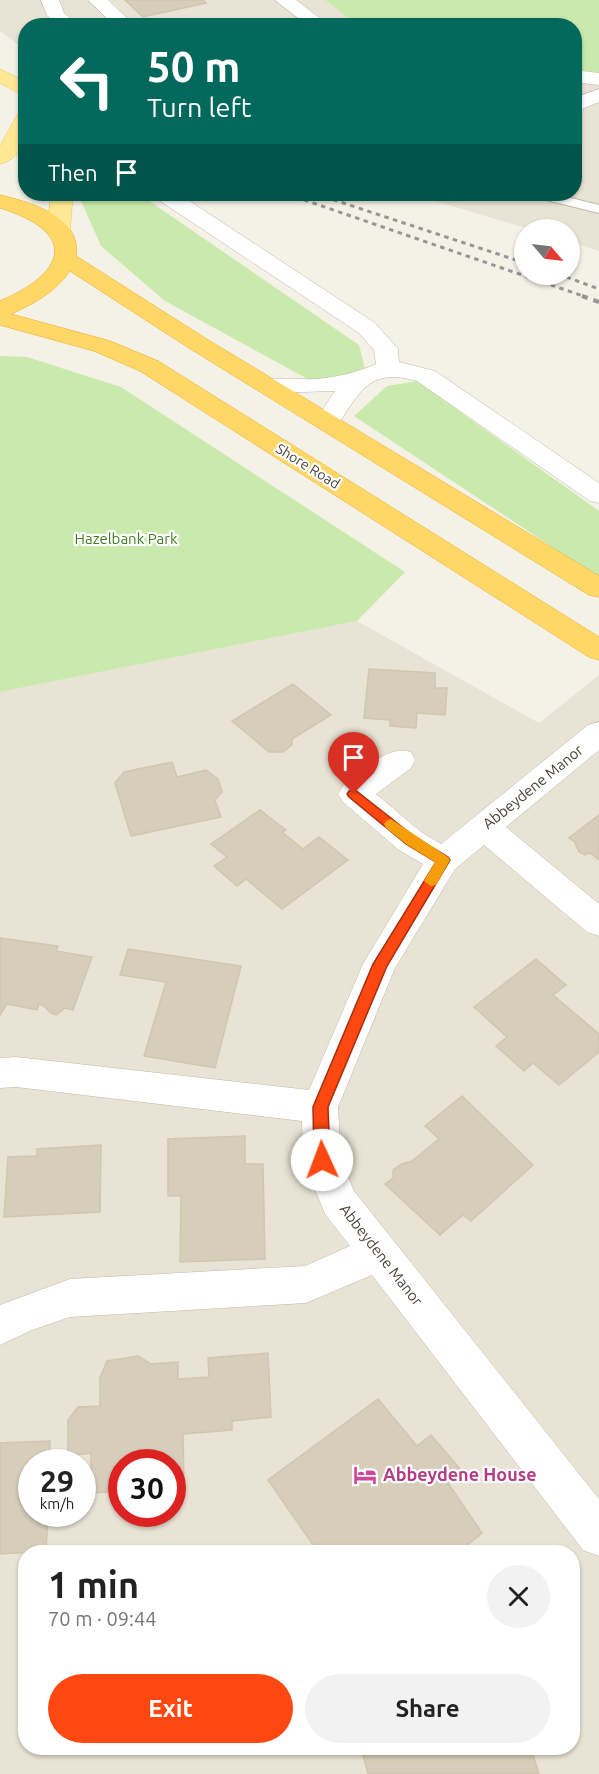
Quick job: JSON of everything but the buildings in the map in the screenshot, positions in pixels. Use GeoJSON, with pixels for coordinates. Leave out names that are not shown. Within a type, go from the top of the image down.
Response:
{"type":"FeatureCollection","features":[{"type":"Feature","properties":{"kind":"highway"},"geometry":{"type":"LineString","coordinates":[[0,201],[21,205],[44,215],[59,229],[66,243],[66,259],[58,276],[41,291],[0,310]]}},
{"type":"Feature","properties":{"kind":"highway"},"geometry":{"type":"LineString","coordinates":[[66,259],[267,386],[328,421],[599,588]]}},
{"type":"Feature","properties":{"kind":"highway","name":"Shore Road"},"geometry":{"type":"LineString","coordinates":[[0,318],[102,346],[149,366],[599,650]]}},
{"type":"Feature","properties":{"kind":"main road"},"geometry":{"type":"LineString","coordinates":[[0,75],[18,86]]}},
{"type":"Feature","properties":{"kind":"main road"},"geometry":{"type":"LineString","coordinates":[[0,158],[13,145],[18,134]]}},
{"type":"Feature","properties":{"kind":"main road"},"geometry":{"type":"LineString","coordinates":[[59,229],[61,201]]}},
{"type":"Feature","properties":{"kind":"street"},"geometry":{"type":"LineString","coordinates":[[50,0],[60,18]]}},
{"type":"Feature","properties":{"kind":"street"},"geometry":{"type":"LineString","coordinates":[[97,0],[117,18]]}},
{"type":"Feature","properties":{"kind":"street"},"geometry":{"type":"LineString","coordinates":[[284,0],[310,18]]}},
{"type":"Feature","properties":{"kind":"street"},"geometry":{"type":"LineString","coordinates":[[582,77],[599,79]]}},
{"type":"Feature","properties":{"kind":"street"},"geometry":{"type":"LineString","coordinates":[[582,102],[599,95]]}},
{"type":"Feature","properties":{"kind":"street"},"geometry":{"type":"LineString","coordinates":[[176,201],[367,328],[386,349],[388,368]]}},
{"type":"Feature","properties":{"kind":"street"},"geometry":{"type":"LineString","coordinates":[[267,386],[315,386],[355,382],[388,368],[426,376],[599,495]]}},
{"type":"Feature","properties":{"kind":"street"},"geometry":{"type":"LineString","coordinates":[[328,421],[335,407],[355,382]]}},
{"type":"Feature","properties":{"kind":"street","name":"Abbeydene Manor"},"geometry":{"type":"LineString","coordinates":[[599,733],[444,860],[380,964],[320,1107],[322,1160],[339,1202],[599,1534]]}},
{"type":"Feature","properties":{"kind":"street"},"geometry":{"type":"LineString","coordinates":[[400,760],[354,794],[410,841],[444,860]]}},
{"type":"Feature","properties":{"kind":"street"},"geometry":{"type":"LineString","coordinates":[[483,826],[599,923]]}},
{"type":"Feature","properties":{"kind":"street"},"geometry":{"type":"LineString","coordinates":[[0,1073],[16,1072],[320,1107]]}},
{"type":"Feature","properties":{"kind":"street"},"geometry":{"type":"LineString","coordinates":[[0,1326],[21,1315],[70,1298],[306,1284],[379,1253]]}},
{"type":"Feature","properties":{"kind":"lane"},"geometry":{"type":"LineString","coordinates":[[567,201],[599,209]]}},
{"type":"Feature","properties":{"kind":"shaded area"},"geometry":{"type":"Polygon","coordinates":[[[0,0],[325,0],[348,18],[18,18],[18,45],[0,31],[0,0]]]}},
{"type":"Feature","properties":{"kind":"shaded area"},"geometry":{"type":"Polygon","coordinates":[[[582,70],[599,73],[599,251],[580,245],[580,219],[514,219],[514,225],[435,201],[582,201],[582,70]]]}},
{"type":"Feature","properties":{"kind":"shaded area"},"geometry":{"type":"Polygon","coordinates":[[[357,621],[539,723],[599,675],[599,1774],[0,1774],[0,692],[357,621]]]}},
{"type":"Feature","properties":{"kind":"green space"},"geometry":{"type":"Polygon","coordinates":[[[325,0],[599,0],[599,73],[582,70],[582,18],[348,18],[325,0]]]}},
{"type":"Feature","properties":{"kind":"green space"},"geometry":{"type":"Polygon","coordinates":[[[81,201],[149,201],[359,345],[365,369],[346,379],[315,383],[165,301],[101,246],[81,201]]]}},
{"type":"Feature","properties":{"kind":"green space","name":"Hazelbank Park"},"geometry":{"type":"Polygon","coordinates":[[[0,356],[27,357],[121,387],[405,572],[357,621],[0,692],[0,356]]]}},
{"type":"Feature","properties":{"kind":"green space"},"geometry":{"type":"Polygon","coordinates":[[[417,381],[599,511],[599,578],[354,416],[387,386],[417,381]]]}},
{"type":"Feature","properties":{"kind":"railway"},"geometry":{"type":"LineString","coordinates":[[307,201],[586,297]]}},
{"type":"Feature","properties":{"kind":"railway"},"geometry":{"type":"LineString","coordinates":[[337,201],[514,259]]}},
{"type":"Feature","properties":{"kind":"railway"},"geometry":{"type":"LineString","coordinates":[[580,282],[599,289]]}},
{"type":"Feature","properties":{"kind":"railway"},"geometry":{"type":"LineString","coordinates":[[582,296],[599,302]]}},
{"type":"Feature","properties":{"kind":"slow traffic"},"geometry":{"type":"LineString","coordinates":[[391,824],[410,841],[444,860],[431,881]]}},
{"type":"Feature","properties":{"kind":"place","name":"Abbeydene House"},"geometry":{"type":"Point","coordinates":[365,1475]}},
{"type":"Feature","properties":{"kind":"route"},"geometry":{"type":"LineString","coordinates":[[322,1160],[320,1107],[380,964],[444,860],[410,841],[354,794]]}}]}
